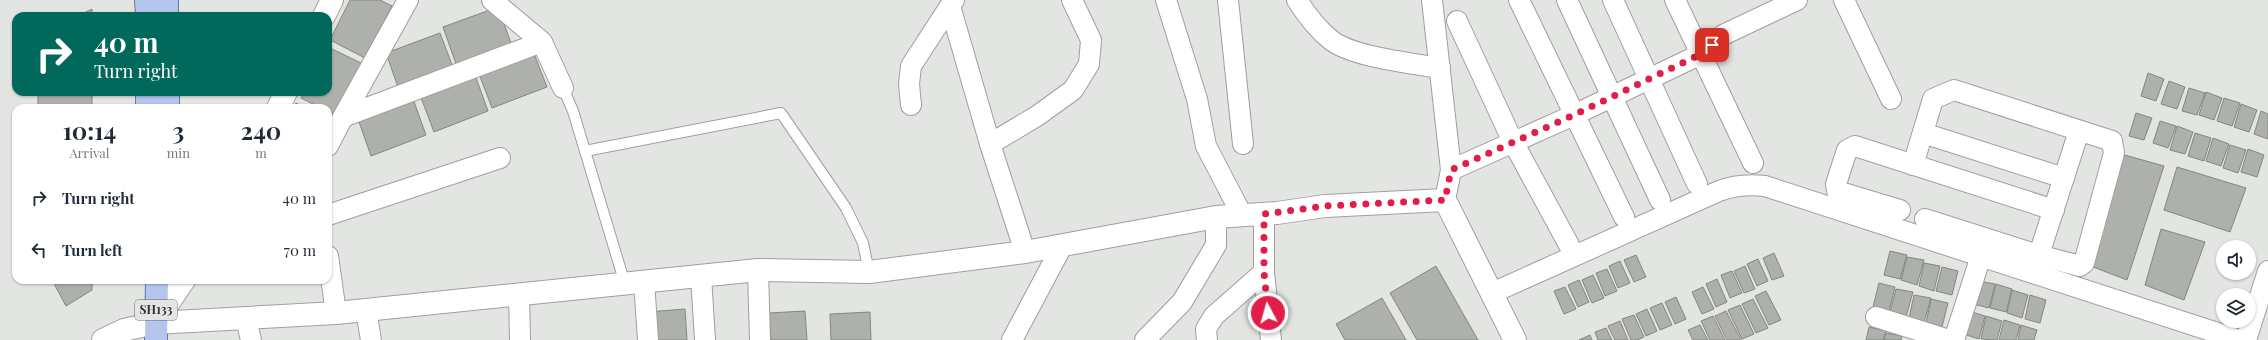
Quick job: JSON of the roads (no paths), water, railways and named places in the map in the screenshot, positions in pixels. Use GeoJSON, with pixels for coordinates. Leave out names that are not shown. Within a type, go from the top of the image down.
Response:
{"type":"FeatureCollection","features":[{"type":"Feature","properties":{"kind":"main road"},"geometry":{"type":"LineString","coordinates":[[146,0],[147,12]]}},
{"type":"Feature","properties":{"kind":"main road"},"geometry":{"type":"LineString","coordinates":[[167,0],[167,12]]}},
{"type":"Feature","properties":{"kind":"main road","name":"SH133"},"geometry":{"type":"LineString","coordinates":[[155,332],[156,284]]}},
{"type":"Feature","properties":{"kind":"street"},"geometry":{"type":"LineString","coordinates":[[326,12],[332,0]]}},
{"type":"Feature","properties":{"kind":"street"},"geometry":{"type":"LineString","coordinates":[[332,138],[342,117],[408,0]]}},
{"type":"Feature","properties":{"kind":"street"},"geometry":{"type":"LineString","coordinates":[[492,0],[542,42],[563,88]]}},
{"type":"Feature","properties":{"kind":"street"},"geometry":{"type":"LineString","coordinates":[[990,144],[1037,116],[1073,90],[1089,64],[1091,40],[1072,0]]}},
{"type":"Feature","properties":{"kind":"street"},"geometry":{"type":"LineString","coordinates":[[1166,0],[1196,99],[1206,146],[1242,215]]}},
{"type":"Feature","properties":{"kind":"street"},"geometry":{"type":"LineString","coordinates":[[1228,0],[1243,144]]}},
{"type":"Feature","properties":{"kind":"street"},"geometry":{"type":"LineString","coordinates":[[1297,0],[1308,17],[1332,41],[1366,55],[1440,68]]}},
{"type":"Feature","properties":{"kind":"street"},"geometry":{"type":"LineString","coordinates":[[1519,0],[1624,217]]}},
{"type":"Feature","properties":{"kind":"street"},"geometry":{"type":"LineString","coordinates":[[1567,0],[1660,200]]}},
{"type":"Feature","properties":{"kind":"street"},"geometry":{"type":"LineString","coordinates":[[1613,0],[1697,184]]}},
{"type":"Feature","properties":{"kind":"street"},"geometry":{"type":"LineString","coordinates":[[1676,0],[1753,164]]}},
{"type":"Feature","properties":{"kind":"street"},"geometry":{"type":"LineString","coordinates":[[1451,170],[1613,97],[1701,54],[1723,35],[1797,0]]}},
{"type":"Feature","properties":{"kind":"street"},"geometry":{"type":"LineString","coordinates":[[1844,0],[1891,99]]}},
{"type":"Feature","properties":{"kind":"street"},"geometry":{"type":"LineString","coordinates":[[1437,2],[1440,68],[1451,170],[1445,200],[1515,340]]}},
{"type":"Feature","properties":{"kind":"street"},"geometry":{"type":"LineString","coordinates":[[952,3],[990,144],[1025,252]]}},
{"type":"Feature","properties":{"kind":"street"},"geometry":{"type":"LineString","coordinates":[[911,105],[909,84],[911,66],[952,3]]}},
{"type":"Feature","properties":{"kind":"street"},"geometry":{"type":"LineString","coordinates":[[1457,21],[1514,142],[1569,245]]}},
{"type":"Feature","properties":{"kind":"street"},"geometry":{"type":"LineString","coordinates":[[342,117],[542,42]]}},
{"type":"Feature","properties":{"kind":"street"},"geometry":{"type":"LineString","coordinates":[[1492,293],[1720,191],[1745,185],[1765,186],[1980,256],[2036,264],[2080,266],[2084,263],[2114,153],[2114,145],[2112,141],[1954,90],[1933,99],[1913,165]]}},
{"type":"Feature","properties":{"kind":"street"},"geometry":{"type":"LineString","coordinates":[[2036,264],[2079,130]]}},
{"type":"Feature","properties":{"kind":"street"},"geometry":{"type":"LineString","coordinates":[[1923,133],[2064,178]]}},
{"type":"Feature","properties":{"kind":"street"},"geometry":{"type":"LineString","coordinates":[[1900,210],[1837,191],[1836,184],[1847,150],[1855,146],[2054,210]]}},
{"type":"Feature","properties":{"kind":"street"},"geometry":{"type":"LineString","coordinates":[[332,214],[500,158]]}},
{"type":"Feature","properties":{"kind":"street"},"geometry":{"type":"LineString","coordinates":[[103,340],[124,330],[155,332],[248,330],[336,313],[758,270],[869,272],[1025,252],[1216,217],[1264,214],[1325,206],[1445,200]]}},
{"type":"Feature","properties":{"kind":"street"},"geometry":{"type":"LineString","coordinates":[[1264,214],[1264,272],[1271,340]]}},
{"type":"Feature","properties":{"kind":"street"},"geometry":{"type":"LineString","coordinates":[[1145,340],[1182,302],[1216,245],[1216,217]]}},
{"type":"Feature","properties":{"kind":"street"},"geometry":{"type":"LineString","coordinates":[[1924,219],[2036,264],[2239,340]]}},
{"type":"Feature","properties":{"kind":"street"},"geometry":{"type":"LineString","coordinates":[[1012,340],[1062,246]]}},
{"type":"Feature","properties":{"kind":"street"},"geometry":{"type":"LineString","coordinates":[[1954,340],[1980,256]]}},
{"type":"Feature","properties":{"kind":"street"},"geometry":{"type":"LineString","coordinates":[[758,270],[760,340]]}},
{"type":"Feature","properties":{"kind":"street"},"geometry":{"type":"LineString","coordinates":[[2246,340],[2268,271]]}},
{"type":"Feature","properties":{"kind":"street"},"geometry":{"type":"LineString","coordinates":[[1207,340],[1206,329],[1214,316],[1264,272]]}},
{"type":"Feature","properties":{"kind":"street"},"geometry":{"type":"LineString","coordinates":[[701,276],[705,340]]}},
{"type":"Feature","properties":{"kind":"street"},"geometry":{"type":"LineString","coordinates":[[634,282],[648,340]]}},
{"type":"Feature","properties":{"kind":"street"},"geometry":{"type":"LineString","coordinates":[[155,332],[182,284]]}},
{"type":"Feature","properties":{"kind":"street"},"geometry":{"type":"LineString","coordinates":[[332,284],[336,313]]}},
{"type":"Feature","properties":{"kind":"street"},"geometry":{"type":"LineString","coordinates":[[519,294],[520,340]]}},
{"type":"Feature","properties":{"kind":"street"},"geometry":{"type":"LineString","coordinates":[[366,310],[371,340]]}},
{"type":"Feature","properties":{"kind":"street"},"geometry":{"type":"LineString","coordinates":[[1876,317],[1948,340]]}},
{"type":"Feature","properties":{"kind":"lane"},"geometry":{"type":"LineString","coordinates":[[563,88],[573,111],[585,151],[634,282]]}},
{"type":"Feature","properties":{"kind":"lane"},"geometry":{"type":"LineString","coordinates":[[585,151],[781,113],[846,208],[863,243],[869,272]]}}]}
